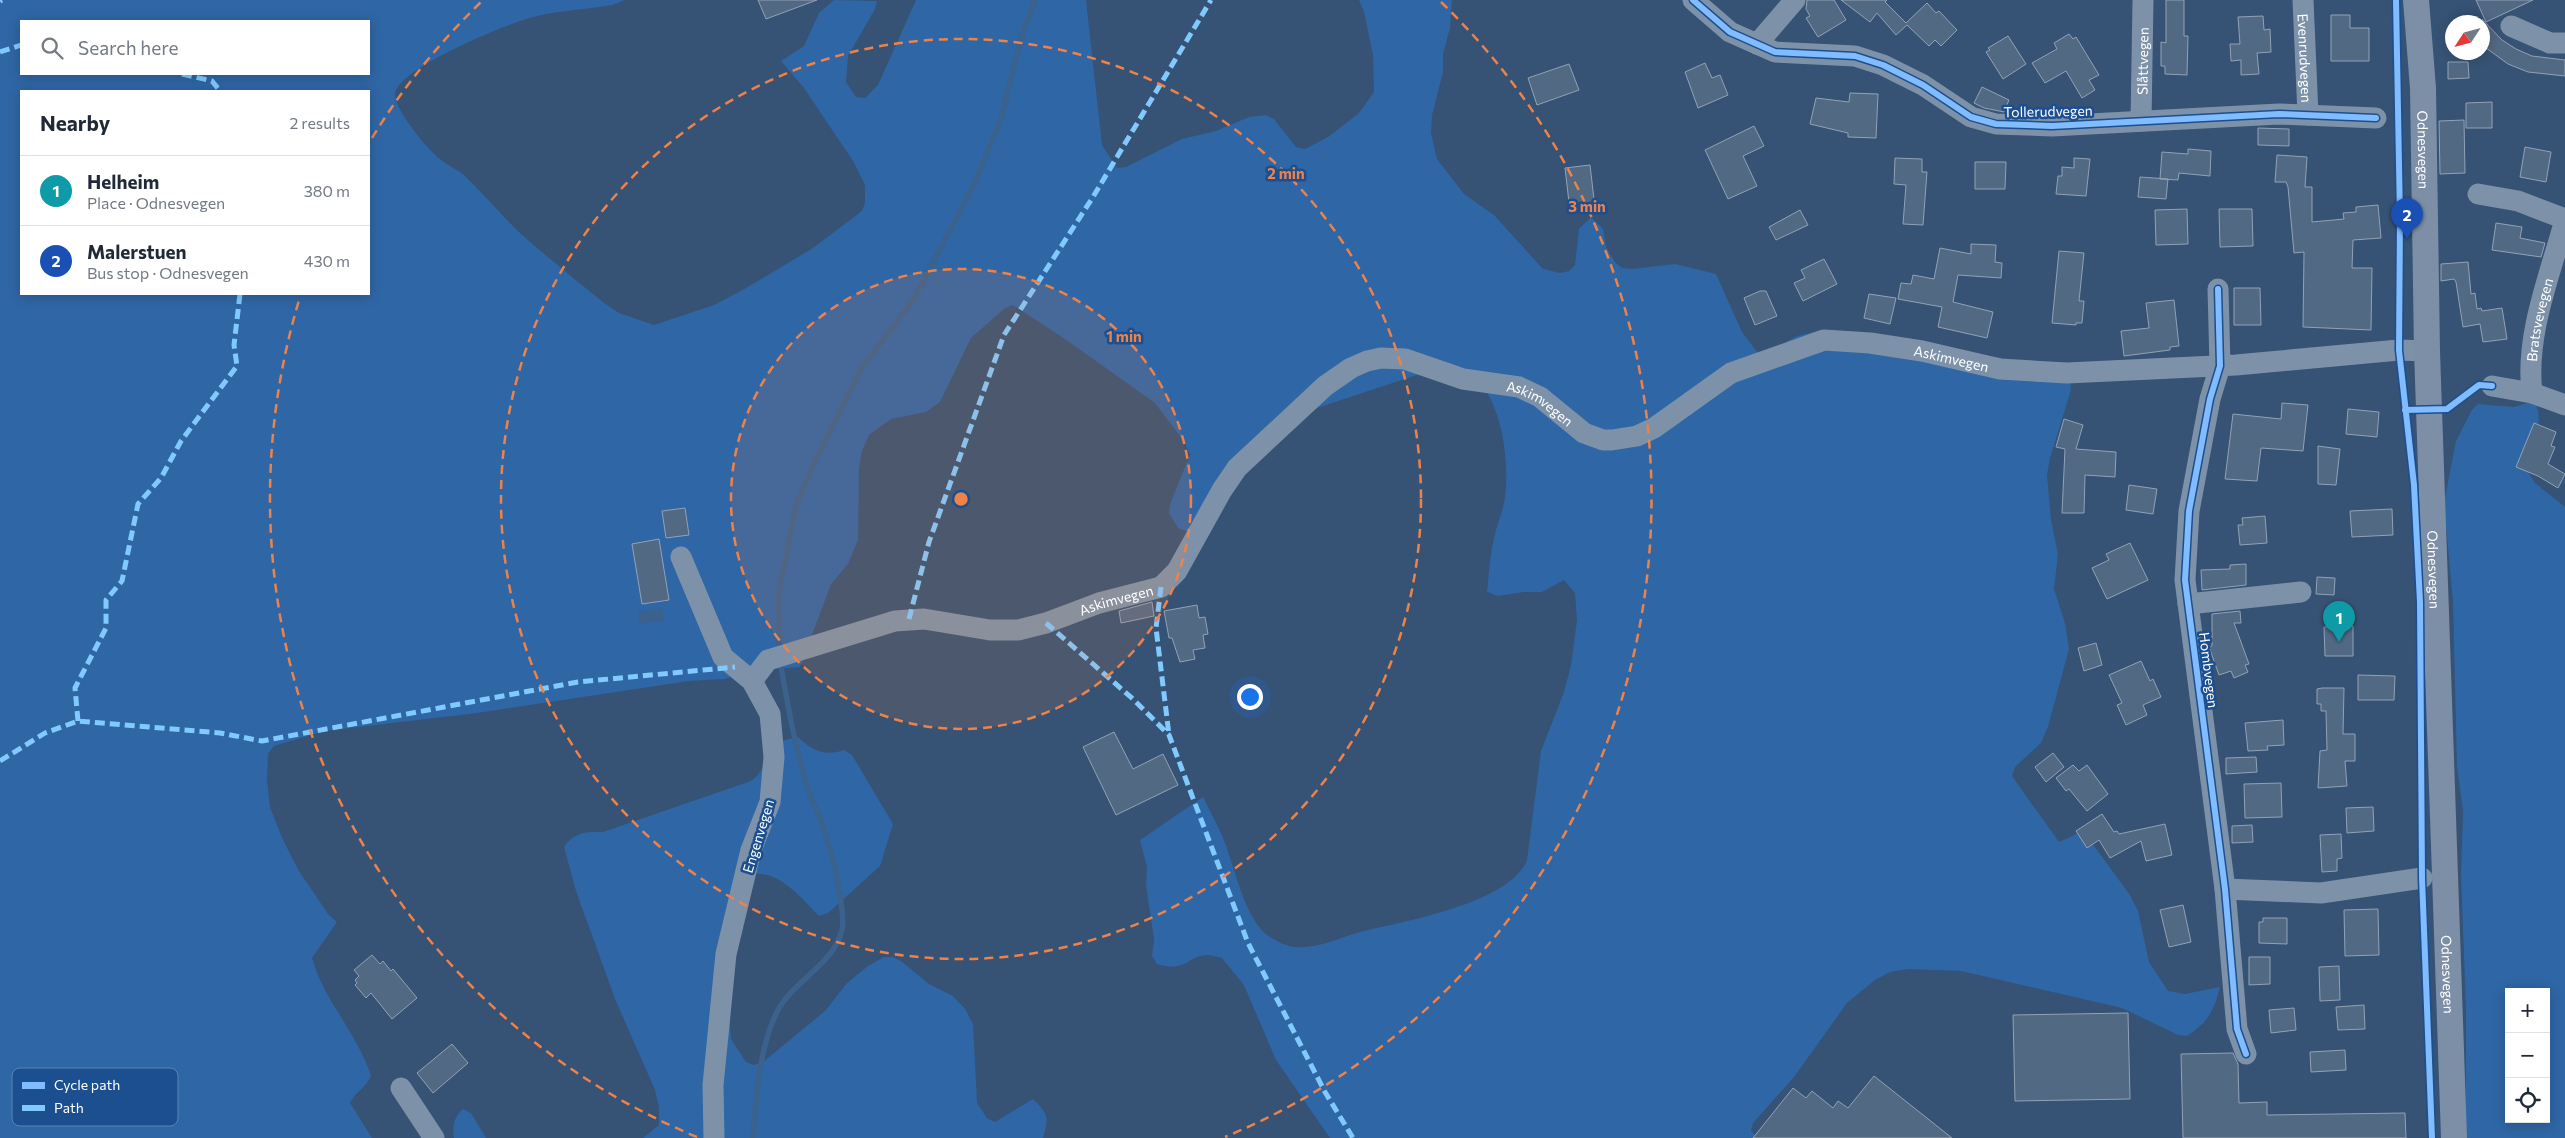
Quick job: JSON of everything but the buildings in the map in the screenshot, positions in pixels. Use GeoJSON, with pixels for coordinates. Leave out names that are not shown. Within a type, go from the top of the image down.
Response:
{"type":"FeatureCollection","features":[{"type":"Feature","properties":{"kind":"main road","name":"Odnesvegen"},"geometry":{"type":"LineString","coordinates":[[2416,0],[2422,88],[2427,351],[2454,1138]]}},
{"type":"Feature","properties":{"kind":"street","name":"Tollerudvegen"},"geometry":{"type":"LineString","coordinates":[[1693,0],[1730,32],[1775,52],[1854,56],[1883,65],[1923,85],[1971,117],[1996,124],[2052,126],[2279,114],[2376,118]]}},
{"type":"Feature","properties":{"kind":"street"},"geometry":{"type":"LineString","coordinates":[[1757,44],[1795,0]]}},
{"type":"Feature","properties":{"kind":"street","name":"Slåttvegen"},"geometry":{"type":"LineString","coordinates":[[2141,121],[2143,0]]}},
{"type":"Feature","properties":{"kind":"street","name":"Evenrudvegen"},"geometry":{"type":"LineString","coordinates":[[2303,0],[2308,115]]}},
{"type":"Feature","properties":{"kind":"street"},"geometry":{"type":"LineString","coordinates":[[2511,26],[2550,43],[2565,43]]}},
{"type":"Feature","properties":{"kind":"street"},"geometry":{"type":"LineString","coordinates":[[2478,194],[2518,201],[2565,219]]}},
{"type":"Feature","properties":{"kind":"street","name":"Bratsvevegen"},"geometry":{"type":"LineString","coordinates":[[2532,393],[2529,368],[2532,343],[2565,219]]}},
{"type":"Feature","properties":{"kind":"street","name":"Hombvegen"},"geometry":{"type":"LineString","coordinates":[[2218,289],[2220,366],[2210,399],[2188,515],[2185,580],[2225,889],[2237,1029],[2246,1054]]}},
{"type":"Feature","properties":{"kind":"street","name":"Askimvegen"},"geometry":{"type":"LineString","coordinates":[[752,681],[768,660],[895,621],[924,619],[990,630],[1018,630],[1046,624],[1099,603],[1161,587],[1177,571],[1222,490],[1237,468],[1325,386],[1350,368],[1381,358],[1405,359],[1463,379],[1519,387],[1540,397],[1584,433],[1603,440],[1612,440],[1636,436],[1654,428],[1732,373],[1745,366],[1824,340],[1870,343],[2000,368],[2067,373],[2220,366],[2399,350],[2427,351]]}},
{"type":"Feature","properties":{"kind":"street"},"geometry":{"type":"LineString","coordinates":[[2492,386],[2532,393],[2565,404]]}},
{"type":"Feature","properties":{"kind":"street","name":"Engenvegen"},"geometry":{"type":"LineString","coordinates":[[681,558],[723,657],[752,681],[770,714],[774,757],[770,802],[751,850],[726,954],[713,1085],[714,1138]]}},
{"type":"Feature","properties":{"kind":"street"},"geometry":{"type":"LineString","coordinates":[[2188,604],[2301,592]]}},
{"type":"Feature","properties":{"kind":"street"},"geometry":{"type":"LineString","coordinates":[[2225,889],[2321,894],[2422,878]]}},
{"type":"Feature","properties":{"kind":"street"},"geometry":{"type":"LineString","coordinates":[[401,1088],[434,1138]]}},
{"type":"Feature","properties":{"kind":"shaded area"},"geometry":{"type":"Polygon","coordinates":[[[0,0],[625,0],[612,5],[533,17],[493,31],[450,51],[412,73],[400,85],[395,95],[400,110],[428,147],[443,161],[465,176],[520,233],[604,303],[619,313],[654,325],[714,305],[746,288],[813,248],[862,211],[865,203],[865,185],[853,161],[804,88],[781,61],[804,46],[819,13],[834,0],[877,1],[875,9],[848,56],[846,82],[856,97],[865,98],[878,85],[916,0],[1086,0],[1102,145],[1117,168],[1126,167],[1182,139],[1216,131],[1249,117],[1266,115],[1274,119],[1296,147],[1305,149],[1328,137],[1359,113],[1374,92],[1373,55],[1364,12],[1359,0],[1452,0],[1450,28],[1443,54],[1443,72],[1432,115],[1431,133],[1437,159],[1464,194],[1494,215],[1543,269],[1560,273],[1569,271],[1575,265],[1579,229],[1591,217],[1603,229],[1606,247],[1615,262],[1622,268],[1631,269],[1675,264],[1716,274],[1742,332],[1758,353],[1766,353],[1797,336],[1814,332],[1857,338],[1893,339],[2041,365],[2070,381],[2071,390],[2050,458],[2047,475],[2051,520],[2058,554],[2054,589],[2065,623],[2069,649],[2048,727],[2041,743],[2015,767],[2012,776],[2059,842],[2083,831],[2130,895],[2138,911],[2149,962],[2168,991],[2185,994],[2220,987],[2209,1016],[2187,1036],[2178,1035],[2122,1008],[1961,971],[1908,969],[1890,972],[1875,980],[1847,1003],[1794,1077],[1753,1123],[1751,1131],[1758,1138],[1330,1138],[1276,1060],[1244,985],[1222,958],[1207,955],[1201,956],[1174,967],[1157,964],[1152,956],[1154,939],[1146,885],[1147,867],[1140,840],[1203,797],[1223,838],[1241,892],[1254,919],[1261,930],[1270,937],[1294,947],[1313,946],[1455,908],[1479,899],[1500,888],[1517,875],[1527,860],[1541,751],[1564,692],[1571,665],[1577,620],[1575,593],[1564,580],[1542,592],[1524,592],[1498,596],[1487,592],[1495,533],[1505,497],[1506,464],[1504,445],[1494,408],[1486,391],[1476,378],[1463,368],[1444,366],[1317,408],[1266,443],[1195,530],[1186,531],[1178,528],[1169,513],[1170,504],[1190,455],[1183,440],[1155,403],[1065,339],[1013,305],[1005,308],[971,338],[940,402],[926,412],[891,419],[869,435],[862,451],[859,468],[858,540],[848,564],[831,584],[800,667],[757,670],[724,679],[689,681],[477,713],[324,731],[274,746],[268,754],[267,780],[270,807],[283,840],[299,871],[328,914],[337,922],[312,958],[324,989],[358,1046],[371,1076],[350,1103],[372,1138],[0,1138],[0,0]]]}},
{"type":"Feature","properties":{"kind":"shaded area"},"geometry":{"type":"Polygon","coordinates":[[[2534,401],[2539,417],[2538,426],[2526,469],[2535,483],[2565,507],[2565,1138],[2466,1138],[2466,1010],[2461,874],[2463,811],[2457,767],[2453,602],[2444,503],[2456,441],[2472,410],[2478,404],[2514,407],[2534,401]]]}},
{"type":"Feature","properties":{"kind":"shaded area"},"geometry":{"type":"Polygon","coordinates":[[[662,608],[664,620],[640,624],[638,612],[662,608]]]}},
{"type":"Feature","properties":{"kind":"shaded area"},"geometry":{"type":"Polygon","coordinates":[[[798,737],[808,746],[819,751],[830,753],[844,750],[852,755],[893,824],[880,866],[828,913],[819,916],[798,894],[782,881],[764,874],[754,874],[728,994],[731,1039],[746,1062],[754,1065],[763,1062],[825,1011],[847,983],[868,966],[884,957],[893,957],[901,961],[929,984],[953,996],[965,1009],[973,1024],[977,1103],[987,1118],[995,1122],[1033,1099],[1045,1113],[1047,1121],[1043,1138],[643,1138],[659,1125],[659,1107],[655,1090],[615,999],[576,891],[564,847],[577,835],[603,832],[751,781],[758,775],[769,750],[784,740],[798,737]]]}},
{"type":"Feature","properties":{"kind":"shaded area"},"geometry":{"type":"Polygon","coordinates":[[[463,1109],[471,1113],[486,1138],[454,1138],[454,1122],[463,1109]]]}},
{"type":"Feature","properties":{"kind":"waterway"},"geometry":{"type":"LineString","coordinates":[[779,651],[779,593],[796,505],[813,465],[861,369],[914,299],[976,180],[1001,119],[1021,38],[1035,0]]}},
{"type":"Feature","properties":{"kind":"waterway"},"geometry":{"type":"LineString","coordinates":[[753,1138],[759,1074],[771,1025],[784,1001],[830,954],[837,943],[843,921],[834,865],[823,825],[811,798],[801,764],[780,661]]}},
{"type":"Feature","properties":{"kind":"marked path"},"geometry":{"type":"LineString","coordinates":[[909,619],[929,542],[1004,335],[1093,197],[1211,0]]}},
{"type":"Feature","properties":{"kind":"marked path"},"geometry":{"type":"LineString","coordinates":[[0,52],[20,45]]}},
{"type":"Feature","properties":{"kind":"marked path"},"geometry":{"type":"LineString","coordinates":[[186,75],[212,81],[219,90]]}},
{"type":"Feature","properties":{"kind":"marked path"},"geometry":{"type":"LineString","coordinates":[[78,721],[75,688],[106,628],[106,600],[122,581],[138,504],[161,478],[181,441],[237,366],[234,345],[240,295]]}},
{"type":"Feature","properties":{"kind":"marked path"},"geometry":{"type":"LineString","coordinates":[[1161,587],[1156,628],[1169,735]]}},
{"type":"Feature","properties":{"kind":"marked path"},"geometry":{"type":"LineString","coordinates":[[1046,623],[1133,699],[1169,735],[1248,943],[1325,1092],[1353,1138]]}},
{"type":"Feature","properties":{"kind":"marked path"},"geometry":{"type":"LineString","coordinates":[[0,761],[45,733],[78,721],[220,733],[262,741],[578,682],[735,667]]}},
{"type":"Feature","properties":{"kind":"cycle path"},"geometry":{"type":"LineString","coordinates":[[1693,0],[1730,32],[1775,52],[1855,56],[1883,65],[1923,85],[1971,117],[1996,124],[2052,126],[2279,114],[2376,118]]}},
{"type":"Feature","properties":{"kind":"cycle path"},"geometry":{"type":"LineString","coordinates":[[2396,0],[2400,219],[2399,350],[2414,485],[2420,602],[2422,878],[2432,1138]]}},
{"type":"Feature","properties":{"kind":"cycle path"},"geometry":{"type":"LineString","coordinates":[[2218,289],[2220,366],[2210,399],[2189,511],[2185,580],[2225,889],[2237,1029],[2246,1054]]}},
{"type":"Feature","properties":{"kind":"cycle path"},"geometry":{"type":"LineString","coordinates":[[2405,410],[2447,409],[2479,385],[2492,386]]}},
{"type":"Feature","properties":{"kind":"place","name":"Malerstuen"},"geometry":{"type":"Point","coordinates":[2407,239]}},
{"type":"Feature","properties":{"kind":"place","name":"Helheim"},"geometry":{"type":"Point","coordinates":[2339,642]}}]}
